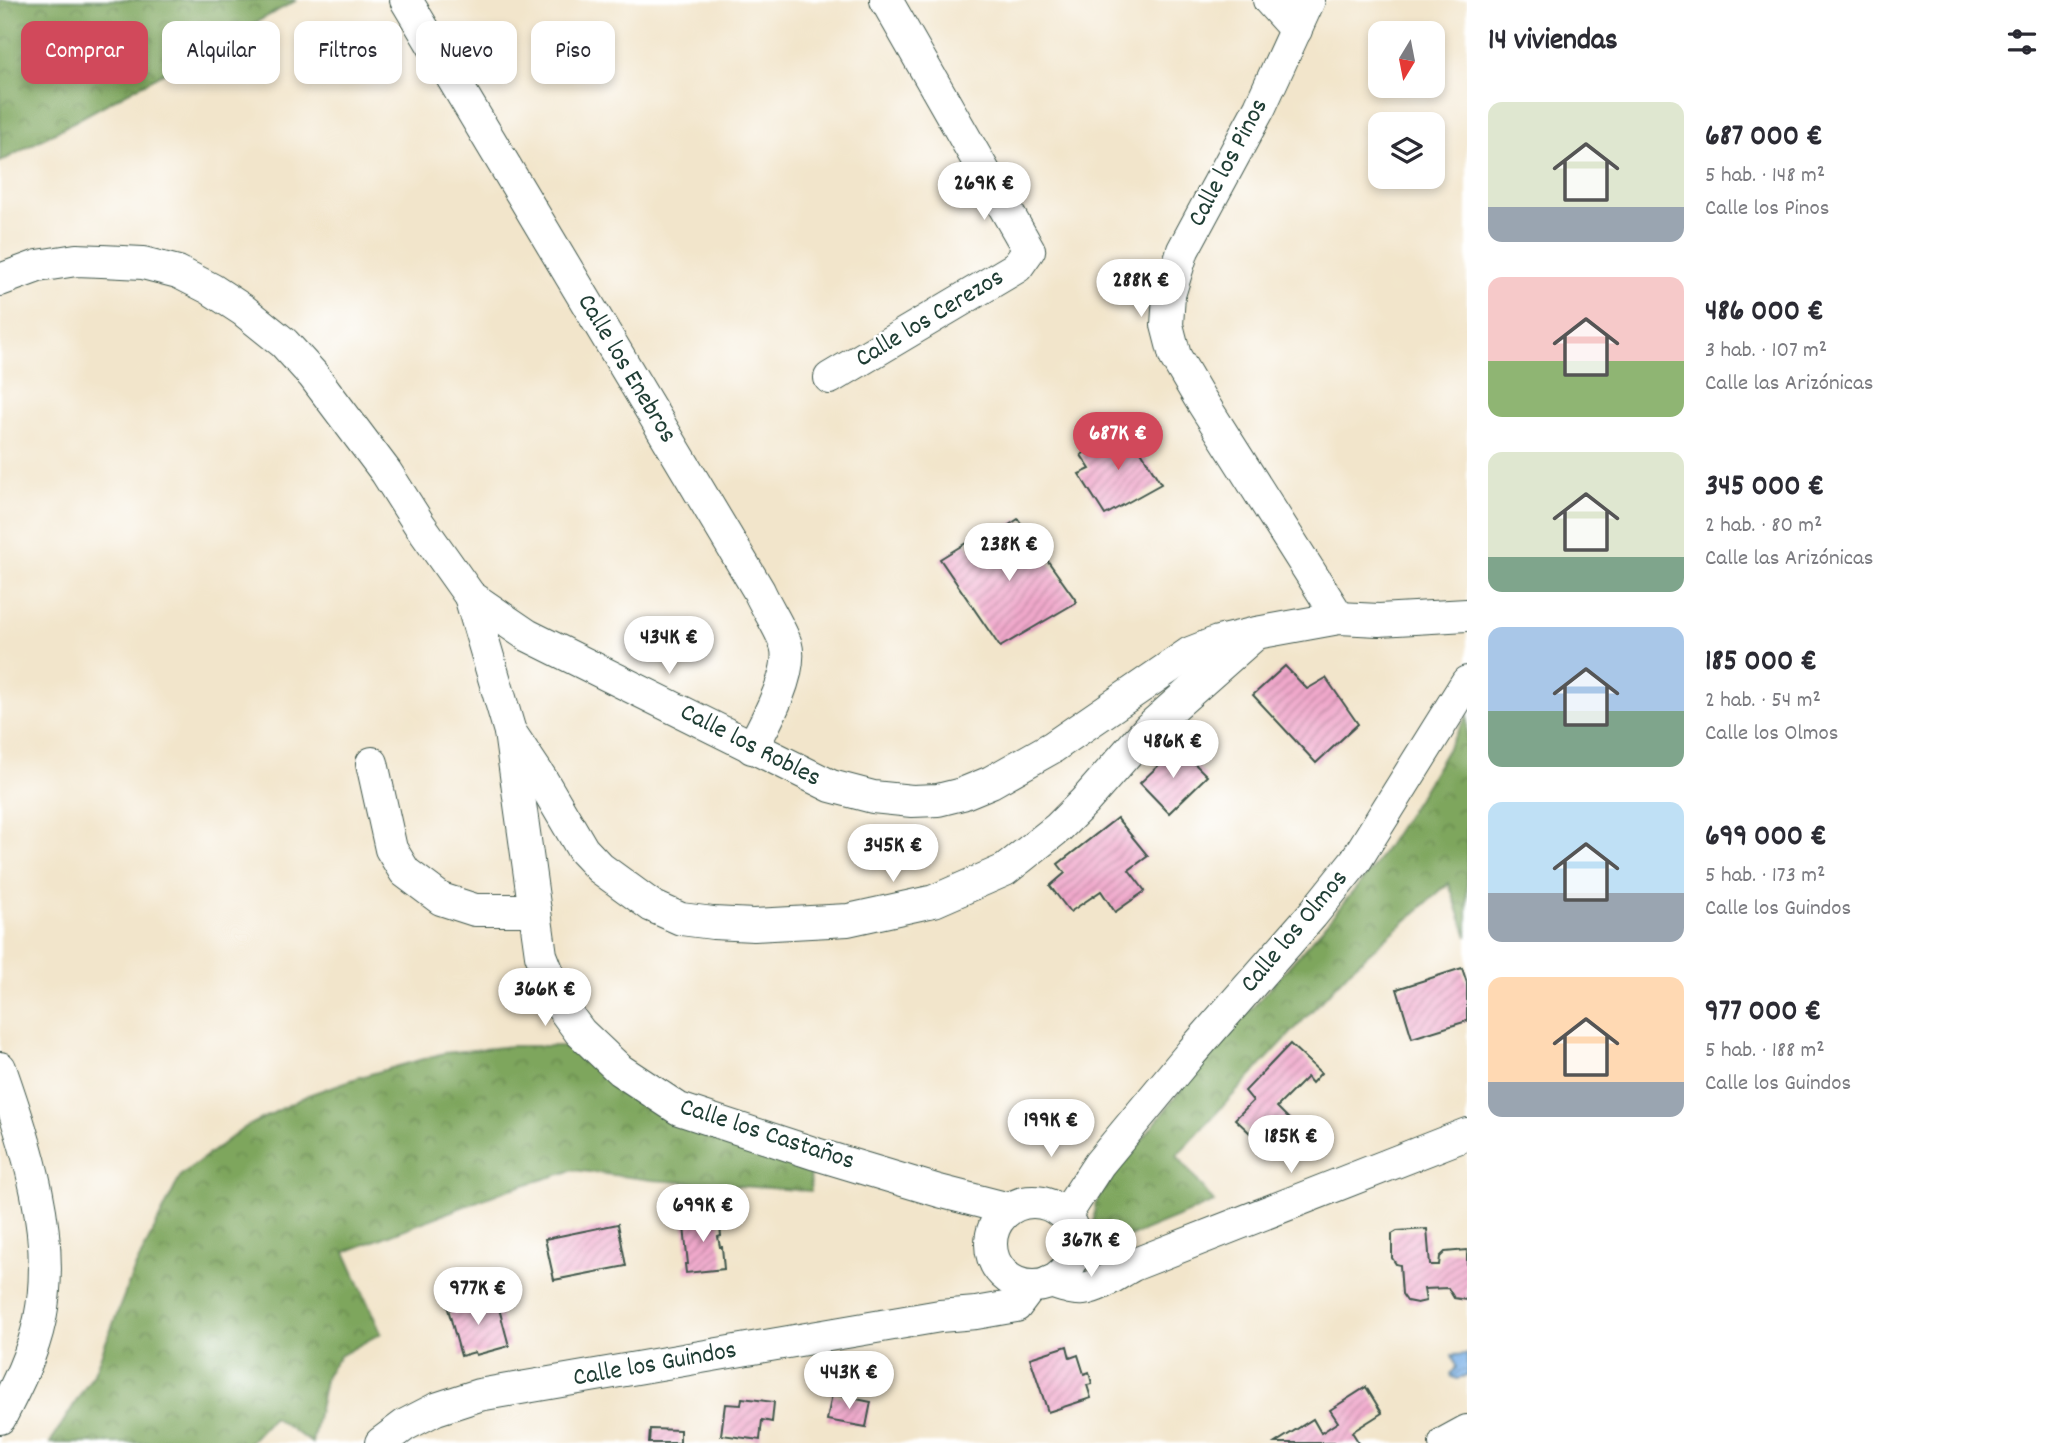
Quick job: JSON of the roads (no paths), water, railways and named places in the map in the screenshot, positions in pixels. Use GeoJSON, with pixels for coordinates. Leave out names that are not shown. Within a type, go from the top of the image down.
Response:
{"type":"FeatureCollection","features":[{"type":"Feature","properties":{"kind":"street","name":"Calle los Enebros"},"geometry":{"type":"LineString","coordinates":[[406,0],[759,591],[787,646],[785,671],[772,709],[752,748]]}},
{"type":"Feature","properties":{"kind":"street","name":"Calle los Cerezos"},"geometry":{"type":"LineString","coordinates":[[830,378],[1017,267],[1029,250],[886,0]]}},
{"type":"Feature","properties":{"kind":"street"},"geometry":{"type":"LineString","coordinates":[[1269,0],[1296,30]]}},
{"type":"Feature","properties":{"kind":"street","name":"Calle los Pinos"},"geometry":{"type":"LineString","coordinates":[[1309,0],[1260,107],[1183,250],[1169,295],[1167,325],[1175,356],[1199,397],[1339,618]]}},
{"type":"Feature","properties":{"kind":"street","name":"Calle los Robles"},"geometry":{"type":"LineString","coordinates":[[0,280],[38,266],[76,260],[143,263],[178,272],[211,289],[243,310],[284,343],[313,375],[386,472],[470,596],[527,635],[752,748],[831,786],[855,793],[912,800],[938,800],[990,782],[1054,747],[1190,653],[1218,642],[1339,618],[1378,620],[1467,615]]}},
{"type":"Feature","properties":{"kind":"street","name":"Calle los Castaños"},"geometry":{"type":"LineString","coordinates":[[470,596],[510,732],[541,956],[561,1006],[580,1032],[620,1070],[679,1109],[939,1191],[974,1215],[1010,1214]]}},
{"type":"Feature","properties":{"kind":"street"},"geometry":{"type":"LineString","coordinates":[[510,732],[583,850],[600,868],[652,906],[681,919],[713,923],[754,925],[848,920],[934,901],[1005,870],[1058,828],[1149,728],[1256,633]]}},
{"type":"Feature","properties":{"kind":"street","name":"Calle los Olmos"},"geometry":{"type":"LineString","coordinates":[[1070,1228],[1099,1164],[1356,860],[1467,682]]}},
{"type":"Feature","properties":{"kind":"street"},"geometry":{"type":"LineString","coordinates":[[372,764],[391,849],[405,872],[441,899],[475,910],[535,910]]}},
{"type":"Feature","properties":{"kind":"street"},"geometry":{"type":"LineString","coordinates":[[0,1068],[33,1173],[44,1242],[40,1318],[31,1350],[0,1418]]}},
{"type":"Feature","properties":{"kind":"street"},"geometry":{"type":"LineString","coordinates":[[1133,1265],[1088,1253],[1054,1208],[1041,1202],[1010,1214],[990,1248],[996,1264],[1005,1275],[1032,1291],[1063,1287],[1082,1289],[1100,1283],[1133,1265],[1467,1134]]}},
{"type":"Feature","properties":{"kind":"street","name":"Calle los Olmos"},"geometry":{"type":"LineString","coordinates":[[1010,1214],[1099,1164]]}},
{"type":"Feature","properties":{"kind":"street"},"geometry":{"type":"LineString","coordinates":[[1032,1291],[1064,1272],[1073,1258],[1070,1228]]}},
{"type":"Feature","properties":{"kind":"street","name":"Calle los Guindos"},"geometry":{"type":"LineString","coordinates":[[940,1316],[984,1289],[996,1264]]}},
{"type":"Feature","properties":{"kind":"street","name":"Calle los Guindos"},"geometry":{"type":"LineString","coordinates":[[381,1443],[405,1425],[436,1409],[479,1395],[940,1316],[976,1313],[1032,1291]]}},
{"type":"Feature","properties":{"kind":"street"},"geometry":{"type":"LineString","coordinates":[[1445,1443],[1467,1431]]}},
{"type":"Feature","properties":{"kind":"water"},"geometry":{"type":"Polygon","coordinates":[[[1467,1354],[1467,1376],[1457,1379],[1452,1377],[1456,1367],[1452,1355],[1467,1354]]]}}]}
